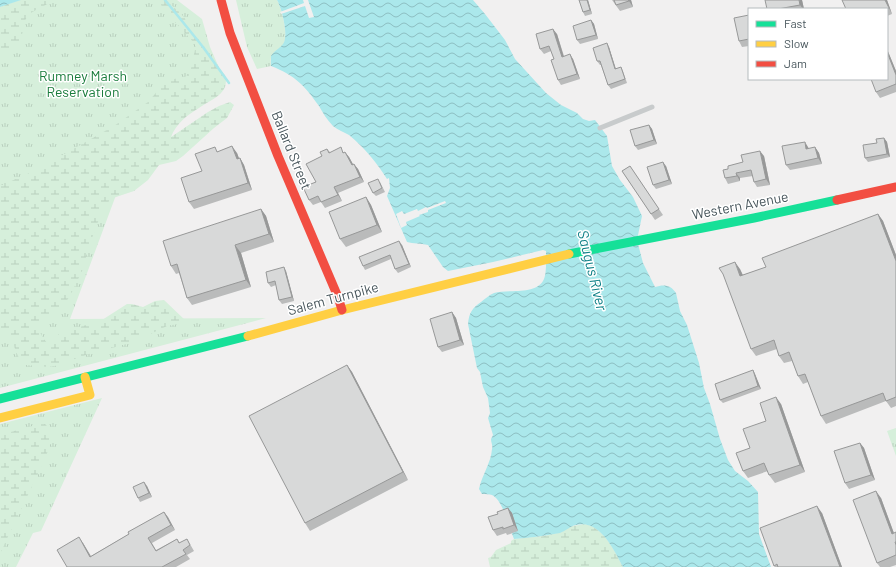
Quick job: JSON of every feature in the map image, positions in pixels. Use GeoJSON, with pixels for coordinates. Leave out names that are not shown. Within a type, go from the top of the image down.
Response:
{"type":"FeatureCollection","features":[{"type":"Feature","properties":{"kind":"main road","name":"Ballard Street"},"geometry":{"type":"LineString","coordinates":[[221,0],[230,33],[278,156],[338,297],[342,310]]}},
{"type":"Feature","properties":{"kind":"main road","name":"Western Avenue"},"geometry":{"type":"LineString","coordinates":[[589,249],[754,218],[896,187]]}},
{"type":"Feature","properties":{"kind":"main road","name":"Salem Turnpike"},"geometry":{"type":"LineString","coordinates":[[0,399],[229,341],[342,310],[589,249]]}},
{"type":"Feature","properties":{"kind":"main road"},"geometry":{"type":"LineString","coordinates":[[0,418],[90,395],[85,377]]}},
{"type":"Feature","properties":{"kind":"lane"},"geometry":{"type":"LineString","coordinates":[[600,128],[652,107]]}},
{"type":"Feature","properties":{"kind":"green space","name":"Rumney Marsh Reservation"},"geometry":{"type":"Polygon","coordinates":[[[20,0],[177,0],[202,19],[210,47],[220,70],[119,187],[70,319],[266,318],[0,388],[0,7],[20,0]]]}},
{"type":"Feature","properties":{"kind":"green space"},"geometry":{"type":"Polygon","coordinates":[[[21,0],[55,0],[30,14],[24,23],[22,36],[17,44],[0,60],[0,7],[21,0]]]}},
{"type":"Feature","properties":{"kind":"green space"},"geometry":{"type":"Polygon","coordinates":[[[157,0],[166,0],[180,13],[226,77],[226,83],[223,91],[214,99],[186,117],[173,132],[171,137],[219,106],[230,102],[234,105],[227,118],[183,156],[176,161],[159,165],[148,180],[134,191],[113,198],[107,203],[102,211],[88,249],[83,269],[70,296],[60,310],[35,323],[48,344],[60,333],[102,320],[127,304],[143,307],[155,301],[164,300],[185,320],[183,323],[167,326],[134,342],[89,354],[61,365],[48,367],[25,365],[16,352],[8,328],[0,330],[0,186],[34,171],[114,126],[148,102],[165,84],[174,79],[185,77],[190,73],[196,45],[157,0]]]}},
{"type":"Feature","properties":{"kind":"green space"},"geometry":{"type":"Polygon","coordinates":[[[236,0],[277,0],[284,22],[285,39],[282,46],[271,57],[271,66],[257,69],[247,47],[236,0]]]}},
{"type":"Feature","properties":{"kind":"green space"},"geometry":{"type":"Polygon","coordinates":[[[102,398],[41,531],[33,533],[16,567],[0,567],[0,424],[102,398]]]}},
{"type":"Feature","properties":{"kind":"green space"},"geometry":{"type":"Polygon","coordinates":[[[45,424],[50,430],[50,445],[0,554],[0,435],[45,424]]]}},
{"type":"Feature","properties":{"kind":"green space"},"geometry":{"type":"Polygon","coordinates":[[[896,428],[896,456],[887,431],[896,428]]]}},
{"type":"Feature","properties":{"kind":"green space"},"geometry":{"type":"Polygon","coordinates":[[[584,524],[597,529],[603,534],[623,567],[490,567],[488,558],[491,557],[496,550],[511,543],[514,539],[543,536],[562,532],[568,527],[584,524]]]}},
{"type":"Feature","properties":{"kind":"water"},"geometry":{"type":"Polygon","coordinates":[[[0,0],[21,0],[0,7],[0,0]]]}},
{"type":"Feature","properties":{"kind":"water","name":"Saugus River"},"geometry":{"type":"Polygon","coordinates":[[[277,0],[473,0],[505,40],[515,59],[546,93],[561,105],[577,113],[583,119],[589,121],[595,120],[607,136],[612,166],[620,180],[633,197],[642,216],[637,240],[643,263],[655,287],[667,286],[672,288],[676,293],[680,311],[687,325],[699,363],[704,388],[728,460],[735,471],[748,481],[758,492],[759,534],[771,567],[623,567],[605,537],[599,531],[585,524],[576,525],[560,533],[514,539],[506,515],[500,503],[492,495],[482,494],[479,489],[491,454],[491,439],[493,435],[488,418],[490,413],[488,398],[483,387],[480,372],[477,368],[468,324],[470,314],[473,309],[492,294],[527,290],[539,285],[543,281],[545,275],[546,251],[543,250],[448,271],[443,267],[428,245],[407,242],[387,196],[390,188],[389,178],[387,179],[370,156],[355,140],[331,124],[314,99],[299,82],[271,66],[271,56],[285,40],[283,16],[277,0]]]}},
{"type":"Feature","properties":{"kind":"pier"},"geometry":{"type":"Polygon","coordinates":[[[303,0],[308,0],[314,17],[309,18],[305,6],[281,14],[280,12],[304,3],[303,0]]]}},
{"type":"Feature","properties":{"kind":"pier"},"geometry":{"type":"Polygon","coordinates":[[[445,201],[446,203],[428,210],[428,212],[406,222],[407,225],[401,228],[396,214],[402,211],[404,214],[417,209],[418,211],[445,201]]]}},
{"type":"Feature","properties":{"kind":"building"},"geometry":{"type":"Polygon","coordinates":[[[579,0],[587,0],[590,10],[583,12],[579,0]]]}},
{"type":"Feature","properties":{"kind":"building"},"geometry":{"type":"Polygon","coordinates":[[[614,0],[628,0],[629,1],[616,5],[614,0]]]}},
{"type":"Feature","properties":{"kind":"building"},"geometry":{"type":"Polygon","coordinates":[[[765,0],[799,0],[800,5],[784,8],[767,8],[765,0]]]}},
{"type":"Feature","properties":{"kind":"building"},"geometry":{"type":"Polygon","coordinates":[[[842,0],[885,0],[889,8],[888,8],[846,8],[842,0]]]}},
{"type":"Feature","properties":{"kind":"building"},"geometry":{"type":"Polygon","coordinates":[[[748,15],[748,39],[739,41],[734,18],[748,15]]]}},
{"type":"Feature","properties":{"kind":"building"},"geometry":{"type":"Polygon","coordinates":[[[591,20],[596,35],[577,40],[573,26],[591,20]]]}},
{"type":"Feature","properties":{"kind":"building"},"geometry":{"type":"Polygon","coordinates":[[[553,29],[562,57],[570,54],[577,74],[558,80],[551,60],[554,59],[549,46],[540,49],[536,34],[553,29]]]}},
{"type":"Feature","properties":{"kind":"building"},"geometry":{"type":"Polygon","coordinates":[[[607,43],[615,69],[621,67],[625,79],[608,85],[600,61],[597,61],[593,48],[607,43]]]}},
{"type":"Feature","properties":{"kind":"building"},"geometry":{"type":"Polygon","coordinates":[[[888,55],[896,75],[896,84],[876,92],[871,80],[888,80],[888,55]]]}},
{"type":"Feature","properties":{"kind":"building"},"geometry":{"type":"Polygon","coordinates":[[[649,125],[654,140],[635,146],[630,130],[649,125]]]}},
{"type":"Feature","properties":{"kind":"building"},"geometry":{"type":"Polygon","coordinates":[[[884,138],[887,154],[865,158],[863,145],[877,143],[876,139],[884,138]]]}},
{"type":"Feature","properties":{"kind":"building"},"geometry":{"type":"Polygon","coordinates":[[[805,142],[806,149],[815,147],[818,158],[786,165],[782,146],[805,142]]]}},
{"type":"Feature","properties":{"kind":"building"},"geometry":{"type":"Polygon","coordinates":[[[232,146],[237,159],[240,158],[248,183],[189,202],[181,178],[202,171],[195,154],[215,147],[217,152],[232,146]]]}},
{"type":"Feature","properties":{"kind":"building"},"geometry":{"type":"Polygon","coordinates":[[[341,147],[343,153],[345,152],[352,165],[354,164],[360,177],[334,187],[338,195],[321,202],[318,196],[309,200],[303,187],[316,182],[306,164],[322,156],[320,152],[327,149],[329,153],[341,147]]]}},
{"type":"Feature","properties":{"kind":"building"},"geometry":{"type":"Polygon","coordinates":[[[760,151],[766,179],[754,182],[751,170],[736,173],[737,176],[725,178],[723,170],[728,169],[728,166],[743,162],[741,155],[760,151]]]}},
{"type":"Feature","properties":{"kind":"building"},"geometry":{"type":"Polygon","coordinates":[[[663,162],[669,180],[653,185],[647,167],[663,162]]]}},
{"type":"Feature","properties":{"kind":"building"},"geometry":{"type":"Polygon","coordinates":[[[630,166],[659,209],[651,214],[622,171],[630,166]]]}},
{"type":"Feature","properties":{"kind":"building"},"geometry":{"type":"Polygon","coordinates":[[[378,179],[382,188],[373,193],[368,183],[378,179]]]}},
{"type":"Feature","properties":{"kind":"building"},"geometry":{"type":"Polygon","coordinates":[[[366,197],[377,225],[340,239],[329,212],[366,197]]]}},
{"type":"Feature","properties":{"kind":"building"},"geometry":{"type":"Polygon","coordinates":[[[261,209],[269,234],[235,245],[246,280],[187,298],[177,264],[171,266],[163,241],[261,209]]]}},
{"type":"Feature","properties":{"kind":"building"},"geometry":{"type":"Polygon","coordinates":[[[878,214],[896,261],[896,397],[886,401],[883,393],[821,416],[805,374],[798,376],[789,352],[779,356],[774,340],[751,349],[723,274],[719,268],[735,262],[740,276],[766,267],[762,258],[878,214]]]}},
{"type":"Feature","properties":{"kind":"building"},"geometry":{"type":"Polygon","coordinates":[[[399,241],[409,264],[395,269],[390,255],[363,266],[359,257],[399,241]]]}},
{"type":"Feature","properties":{"kind":"building"},"geometry":{"type":"Polygon","coordinates":[[[284,267],[292,297],[279,300],[275,281],[268,283],[266,272],[284,267]]]}},
{"type":"Feature","properties":{"kind":"building"},"geometry":{"type":"Polygon","coordinates":[[[452,312],[460,340],[438,347],[430,319],[452,312]]]}},
{"type":"Feature","properties":{"kind":"building"},"geometry":{"type":"Polygon","coordinates":[[[347,365],[403,472],[305,523],[249,416],[347,365]]]}},
{"type":"Feature","properties":{"kind":"building"},"geometry":{"type":"Polygon","coordinates":[[[753,370],[758,386],[720,400],[715,384],[753,370]]]}},
{"type":"Feature","properties":{"kind":"building"},"geometry":{"type":"Polygon","coordinates":[[[776,397],[800,465],[769,475],[764,463],[743,471],[736,453],[750,448],[743,429],[766,421],[760,403],[776,397]]]}},
{"type":"Feature","properties":{"kind":"building"},"geometry":{"type":"Polygon","coordinates":[[[860,443],[871,475],[845,483],[834,451],[860,443]]]}},
{"type":"Feature","properties":{"kind":"building"},"geometry":{"type":"Polygon","coordinates":[[[144,482],[149,493],[138,498],[133,487],[144,482]]]}},
{"type":"Feature","properties":{"kind":"building"},"geometry":{"type":"Polygon","coordinates":[[[876,491],[892,534],[896,532],[896,555],[877,563],[853,500],[876,491]]]}},
{"type":"Feature","properties":{"kind":"building"},"geometry":{"type":"Polygon","coordinates":[[[817,506],[840,567],[778,567],[777,564],[774,566],[760,528],[817,506]]]}},
{"type":"Feature","properties":{"kind":"building"},"geometry":{"type":"Polygon","coordinates":[[[508,508],[514,525],[503,529],[503,527],[493,530],[488,517],[498,514],[497,512],[508,508]]]}},
{"type":"Feature","properties":{"kind":"building"},"geometry":{"type":"Polygon","coordinates":[[[164,512],[171,525],[148,538],[156,551],[177,539],[179,543],[187,539],[190,545],[183,550],[186,554],[162,567],[67,567],[57,550],[79,537],[90,557],[129,534],[128,532],[164,512]]]}},
{"type":"Feature","properties":{"kind":"waterway"},"geometry":{"type":"LineString","coordinates":[[165,0],[203,47],[229,83]]}},
{"type":"Feature","properties":{"kind":"traffic: fast"},"geometry":{"type":"LineString","coordinates":[[569,254],[754,218],[837,200]]}},
{"type":"Feature","properties":{"kind":"traffic: fast"},"geometry":{"type":"LineString","coordinates":[[0,399],[248,336]]}},
{"type":"Feature","properties":{"kind":"traffic: slow"},"geometry":{"type":"LineString","coordinates":[[248,336],[342,310],[569,254]]}},
{"type":"Feature","properties":{"kind":"traffic: slow"},"geometry":{"type":"LineString","coordinates":[[0,418],[90,395],[85,377]]}},
{"type":"Feature","properties":{"kind":"traffic: jam"},"geometry":{"type":"LineString","coordinates":[[221,0],[230,33],[278,156],[338,297],[342,310]]}},
{"type":"Feature","properties":{"kind":"traffic: jam"},"geometry":{"type":"LineString","coordinates":[[837,200],[896,187]]}}]}
